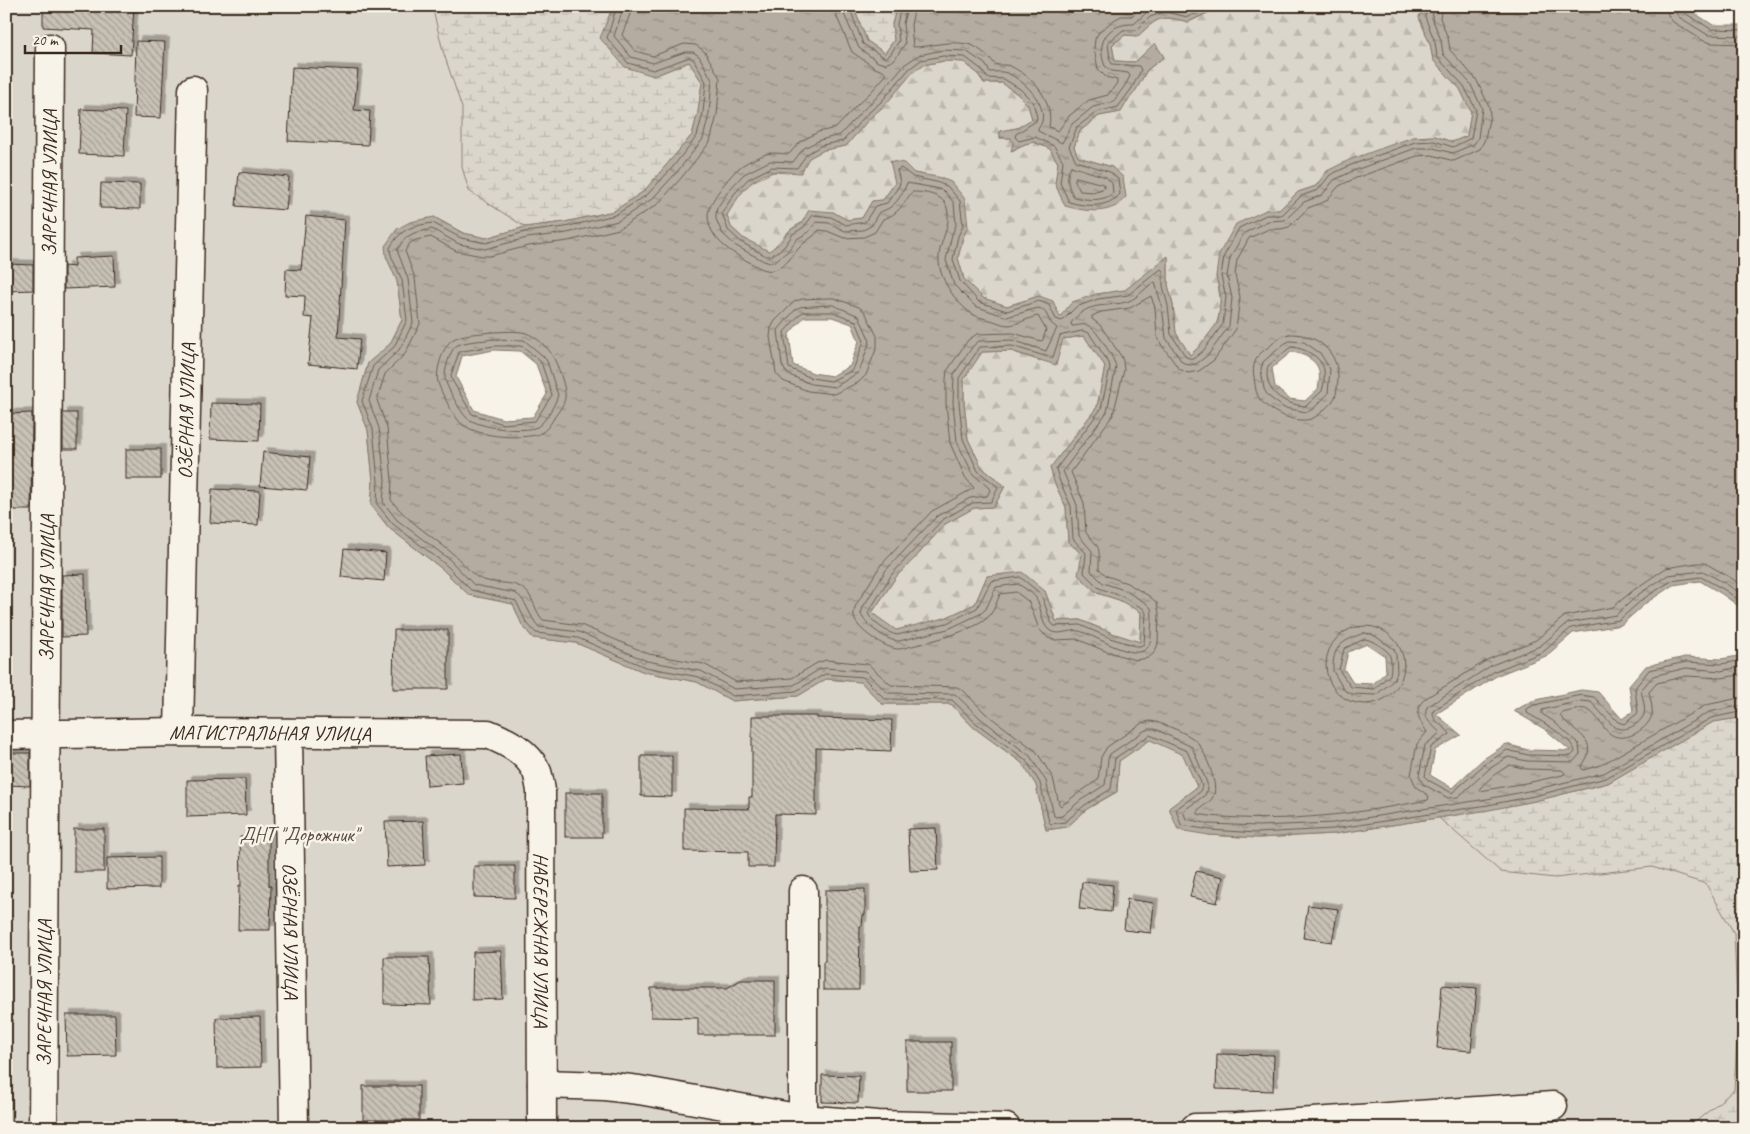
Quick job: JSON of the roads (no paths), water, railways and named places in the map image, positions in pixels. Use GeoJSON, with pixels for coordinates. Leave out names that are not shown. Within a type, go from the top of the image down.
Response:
{"type":"FeatureCollection","features":[{"type":"Feature","properties":{"kind":"street","name":"ЗАРЕЧНАЯ УЛИЦА"},"geometry":{"type":"LineString","coordinates":[[43,1128],[50,48]]}},
{"type":"Feature","properties":{"kind":"street","name":"ОЗЁРНАЯ УЛИЦА"},"geometry":{"type":"LineString","coordinates":[[179,732],[193,90]]}},
{"type":"Feature","properties":{"kind":"street","name":"МАГИСТРАЛЬНАЯ УЛИЦА"},"geometry":{"type":"LineString","coordinates":[[6,735],[179,732],[488,734],[507,742],[526,756]]}},
{"type":"Feature","properties":{"kind":"street","name":"ОЗЁРНАЯ УЛИЦА"},"geometry":{"type":"LineString","coordinates":[[288,733],[294,1128]]}},
{"type":"Feature","properties":{"kind":"street","name":"НАБЕРЕЖНАЯ УЛИЦА"},"geometry":{"type":"LineString","coordinates":[[526,756],[537,773],[541,792],[542,1128]]}},
{"type":"Feature","properties":{"kind":"street"},"geometry":{"type":"LineString","coordinates":[[803,891],[803,1123]]}},
{"type":"Feature","properties":{"kind":"street"},"geometry":{"type":"LineString","coordinates":[[542,1084],[606,1086],[639,1090],[803,1123],[1006,1128]]}},
{"type":"Feature","properties":{"kind":"street"},"geometry":{"type":"LineString","coordinates":[[1196,1128],[1237,1127],[1553,1106]]}},
{"type":"Feature","properties":{"kind":"water"},"geometry":{"type":"Polygon","coordinates":[[[613,6],[853,6],[867,41],[885,53],[894,40],[892,24],[897,6],[1222,6],[1188,22],[1172,18],[1161,19],[1151,24],[1138,36],[1125,35],[1112,45],[1115,61],[1135,62],[1155,43],[1164,57],[1147,70],[1121,112],[1099,116],[1080,131],[1074,147],[1078,157],[1112,167],[1123,177],[1126,197],[1116,206],[1096,211],[1065,206],[1055,184],[1058,163],[1050,149],[1034,142],[1011,151],[1013,144],[1011,138],[1000,138],[1000,131],[1017,128],[1032,119],[1028,105],[1002,83],[984,83],[977,73],[964,62],[944,61],[923,65],[913,72],[846,146],[824,150],[809,158],[801,173],[775,171],[757,178],[740,195],[727,215],[731,227],[743,238],[769,251],[780,243],[789,231],[801,224],[809,210],[833,212],[847,220],[862,218],[872,201],[883,200],[895,183],[890,161],[904,163],[914,173],[938,177],[951,182],[965,199],[968,227],[963,237],[958,258],[964,279],[983,298],[1007,306],[1039,296],[1053,301],[1060,317],[1072,302],[1097,294],[1125,290],[1168,256],[1168,285],[1173,305],[1176,333],[1190,355],[1199,347],[1218,322],[1221,297],[1216,276],[1219,254],[1236,224],[1266,210],[1279,210],[1298,192],[1316,186],[1327,171],[1349,160],[1413,137],[1435,136],[1452,142],[1467,136],[1471,112],[1460,89],[1433,60],[1430,44],[1419,17],[1424,6],[1683,6],[1713,25],[1744,25],[1744,610],[1700,581],[1673,585],[1646,603],[1621,625],[1573,633],[1546,656],[1498,675],[1436,714],[1461,735],[1435,750],[1430,775],[1452,788],[1482,760],[1506,744],[1528,750],[1571,751],[1546,730],[1514,711],[1532,701],[1581,690],[1598,692],[1622,719],[1633,711],[1629,686],[1646,666],[1685,657],[1721,659],[1744,655],[1744,715],[1739,718],[1713,722],[1608,783],[1489,810],[1334,834],[1258,838],[1209,835],[1178,830],[1169,808],[1197,787],[1183,755],[1150,740],[1119,761],[1117,791],[1087,809],[1067,827],[1046,830],[1036,785],[1022,763],[973,727],[951,704],[882,704],[861,682],[826,679],[798,696],[732,701],[697,682],[644,672],[576,643],[533,638],[522,625],[513,604],[469,595],[441,568],[389,528],[371,505],[373,481],[368,430],[357,402],[368,363],[390,344],[402,320],[397,281],[386,256],[385,246],[397,229],[410,222],[434,217],[463,233],[486,238],[525,227],[565,222],[614,211],[644,191],[692,135],[698,112],[702,82],[689,62],[654,76],[625,67],[600,38],[613,6]],[[804,317],[789,334],[793,365],[813,373],[832,376],[850,366],[859,341],[852,324],[832,317],[804,317]],[[1084,336],[1063,339],[1056,365],[1011,351],[982,352],[964,379],[964,403],[968,439],[982,468],[1005,486],[994,507],[974,508],[945,524],[896,577],[872,613],[896,630],[945,618],[975,604],[987,576],[1022,572],[1045,591],[1056,621],[1080,620],[1140,642],[1141,612],[1119,600],[1097,593],[1078,575],[1082,554],[1068,542],[1066,507],[1050,468],[1097,407],[1105,366],[1084,336]],[[494,350],[462,356],[456,377],[474,410],[503,419],[533,417],[547,394],[536,364],[520,351],[494,350]],[[1291,352],[1272,368],[1275,387],[1289,399],[1305,401],[1318,389],[1319,376],[1316,364],[1300,354],[1291,352]],[[1367,644],[1348,652],[1344,669],[1353,683],[1373,684],[1386,672],[1385,656],[1367,644]]]}},
{"type":"Feature","properties":{"kind":"water"},"geometry":{"type":"Polygon","coordinates":[[[6,1063],[9,1065],[13,1113],[12,1128],[6,1128],[6,1063]]]}},
{"type":"Feature","properties":{"kind":"park label","name":"ДНТ \"Дорожник\""},"geometry":{"type":"Point","coordinates":[299,834]}}]}
